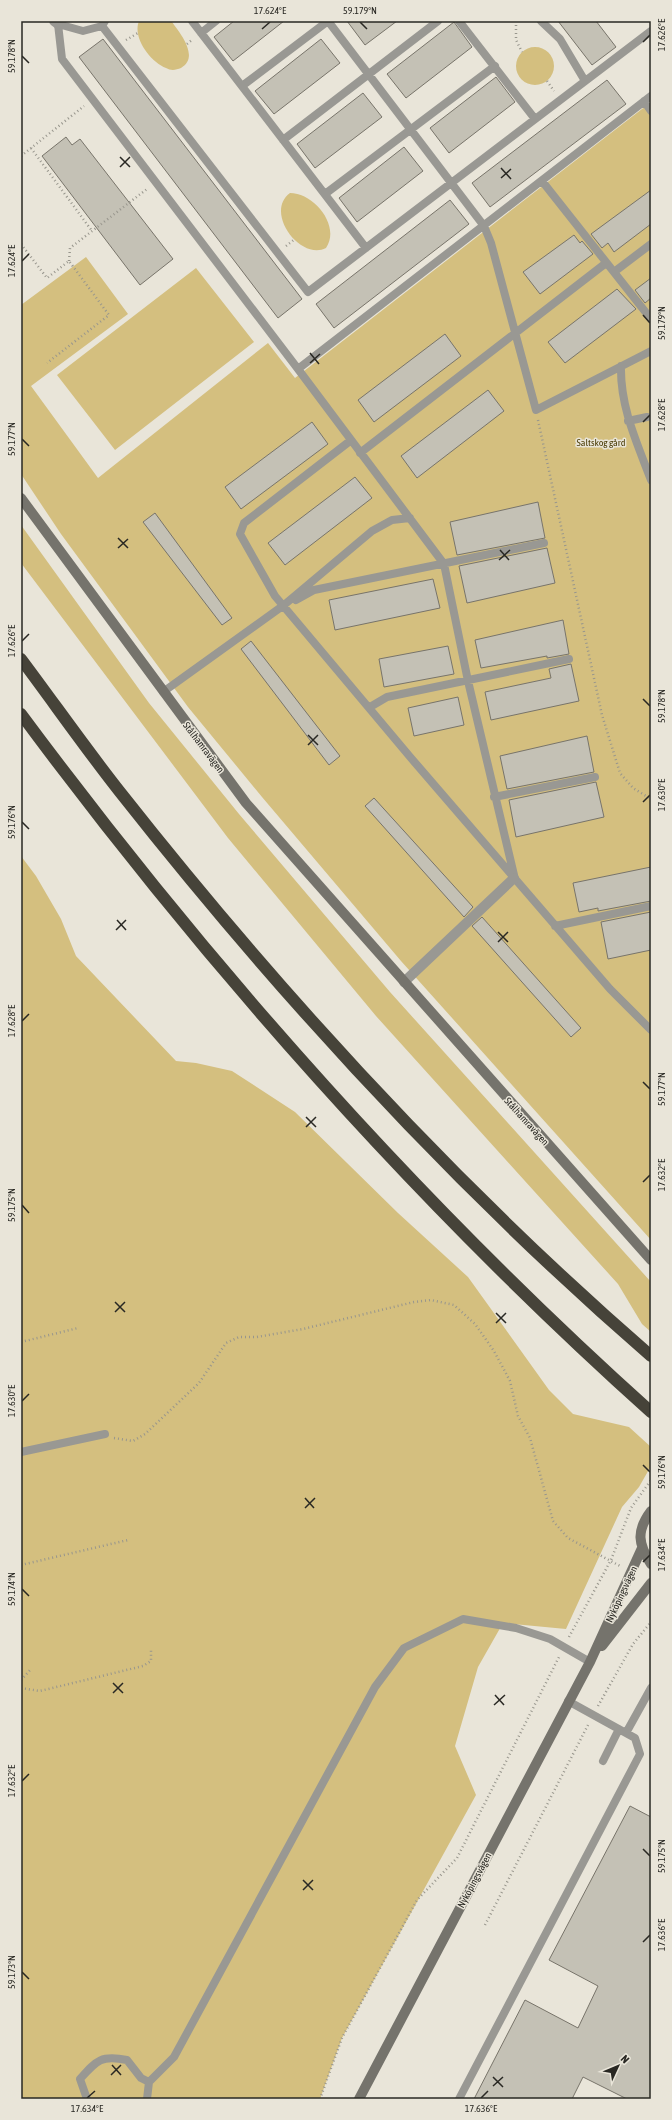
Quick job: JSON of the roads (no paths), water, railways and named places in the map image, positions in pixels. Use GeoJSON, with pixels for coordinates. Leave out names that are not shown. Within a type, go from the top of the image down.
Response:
{"type":"FeatureCollection","features":[{"type":"Feature","properties":{"kind":"highway"},"geometry":{"type":"LineString","coordinates":[[21,659],[124,797],[244,944],[351,1065],[445,1163],[545,1262],[650,1355]]}},
{"type":"Feature","properties":{"kind":"highway"},"geometry":{"type":"LineString","coordinates":[[21,714],[92,810],[214,959],[325,1087],[416,1184],[521,1290],[651,1412]]}},
{"type":"Feature","properties":{"kind":"main road","name":"Stålhamravägen"},"geometry":{"type":"LineString","coordinates":[[21,498],[246,803],[651,1260]]}},
{"type":"Feature","properties":{"kind":"main road","name":"Nyköpingsvägen"},"geometry":{"type":"LineString","coordinates":[[651,1511],[641,1529],[640,1538],[642,1548],[651,1564]]}},
{"type":"Feature","properties":{"kind":"main road","name":"Nyköpingsvägen"},"geometry":{"type":"LineString","coordinates":[[359,2099],[590,1662],[642,1548]]}},
{"type":"Feature","properties":{"kind":"main road","name":"Nyköpingsvägen"},"geometry":{"type":"LineString","coordinates":[[590,1662],[651,1582]]}},
{"type":"Feature","properties":{"kind":"street"},"geometry":{"type":"LineString","coordinates":[[404,982],[514,878]]}},
{"type":"Feature","properties":{"kind":"lane"},"geometry":{"type":"LineString","coordinates":[[192,21],[366,248]]}},
{"type":"Feature","properties":{"kind":"lane"},"geometry":{"type":"LineString","coordinates":[[201,32],[216,21]]}},
{"type":"Feature","properties":{"kind":"lane"},"geometry":{"type":"LineString","coordinates":[[242,86],[328,21],[484,226],[491,243],[514,336],[536,410],[651,351]]}},
{"type":"Feature","properties":{"kind":"lane"},"geometry":{"type":"LineString","coordinates":[[283,140],[438,21]]}},
{"type":"Feature","properties":{"kind":"lane"},"geometry":{"type":"LineString","coordinates":[[460,21],[535,119]]}},
{"type":"Feature","properties":{"kind":"lane"},"geometry":{"type":"LineString","coordinates":[[541,21],[560,39],[586,80]]}},
{"type":"Feature","properties":{"kind":"lane"},"geometry":{"type":"LineString","coordinates":[[514,878],[468,681],[444,564],[350,441],[298,369],[62,59],[56,22],[83,31],[103,24],[308,292],[651,31]]}},
{"type":"Feature","properties":{"kind":"lane"},"geometry":{"type":"LineString","coordinates":[[325,194],[495,66]]}},
{"type":"Feature","properties":{"kind":"lane"},"geometry":{"type":"LineString","coordinates":[[298,369],[651,96]]}},
{"type":"Feature","properties":{"kind":"lane"},"geometry":{"type":"LineString","coordinates":[[644,102],[651,111]]}},
{"type":"Feature","properties":{"kind":"lane"},"geometry":{"type":"LineString","coordinates":[[542,181],[651,319]]}},
{"type":"Feature","properties":{"kind":"lane"},"geometry":{"type":"LineString","coordinates":[[614,272],[651,244]]}},
{"type":"Feature","properties":{"kind":"lane"},"geometry":{"type":"LineString","coordinates":[[360,453],[514,336],[606,263]]}},
{"type":"Feature","properties":{"kind":"lane"},"geometry":{"type":"LineString","coordinates":[[621,366],[621,385],[628,421],[651,480]]}},
{"type":"Feature","properties":{"kind":"lane"},"geometry":{"type":"LineString","coordinates":[[628,421],[647,417]]}},
{"type":"Feature","properties":{"kind":"lane"},"geometry":{"type":"LineString","coordinates":[[350,441],[244,523],[240,534],[275,596],[555,926],[610,989],[651,1030]]}},
{"type":"Feature","properties":{"kind":"lane"},"geometry":{"type":"LineString","coordinates":[[163,692],[284,605],[372,531],[392,520],[410,518]]}},
{"type":"Feature","properties":{"kind":"lane"},"geometry":{"type":"LineString","coordinates":[[284,605],[314,590],[544,543]]}},
{"type":"Feature","properties":{"kind":"lane"},"geometry":{"type":"LineString","coordinates":[[370,707],[387,697],[569,659]]}},
{"type":"Feature","properties":{"kind":"lane"},"geometry":{"type":"LineString","coordinates":[[494,797],[595,777]]}},
{"type":"Feature","properties":{"kind":"lane"},"geometry":{"type":"LineString","coordinates":[[555,926],[651,906]]}},
{"type":"Feature","properties":{"kind":"lane"},"geometry":{"type":"LineString","coordinates":[[21,1452],[105,1434]]}},
{"type":"Feature","properties":{"kind":"lane"},"geometry":{"type":"LineString","coordinates":[[148,2099],[149,2082],[174,2057],[375,1687],[404,1648],[463,1619],[516,1628],[550,1639],[563,1648],[590,1662]]}},
{"type":"Feature","properties":{"kind":"lane"},"geometry":{"type":"LineString","coordinates":[[603,1761],[651,1688]]}},
{"type":"Feature","properties":{"kind":"lane"},"geometry":{"type":"LineString","coordinates":[[459,2099],[640,1754],[635,1738],[568,1702]]}},
{"type":"Feature","properties":{"kind":"lane"},"geometry":{"type":"LineString","coordinates":[[87,2099],[80,2079],[96,2060],[110,2057],[127,2060],[141,2078],[149,2082]]}},
{"type":"Feature","properties":{"kind":"park label","name":"Saltskog gård"},"geometry":{"type":"Point","coordinates":[601,442]}}]}
